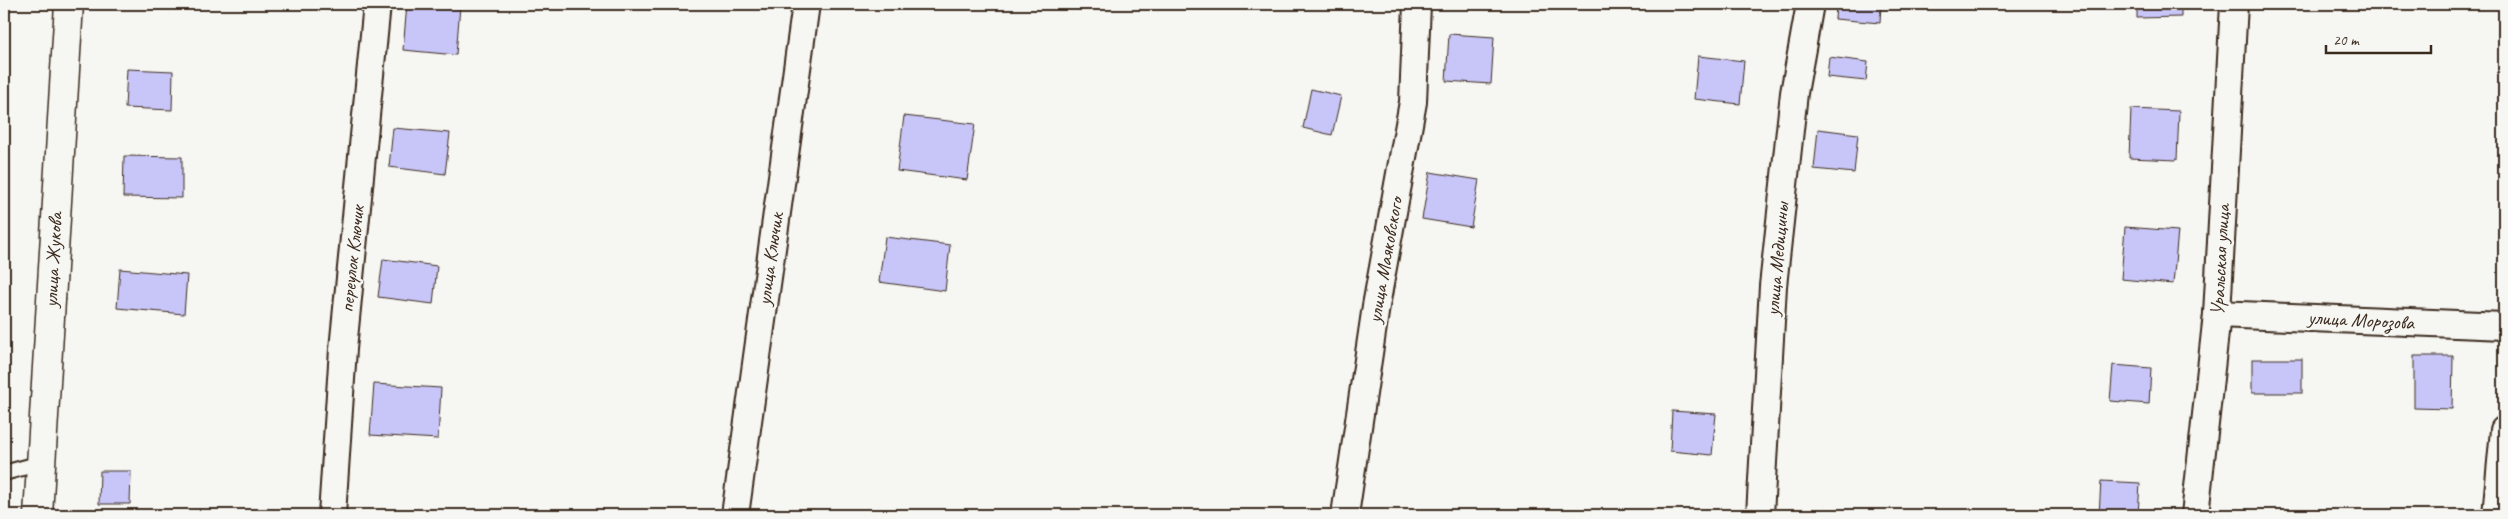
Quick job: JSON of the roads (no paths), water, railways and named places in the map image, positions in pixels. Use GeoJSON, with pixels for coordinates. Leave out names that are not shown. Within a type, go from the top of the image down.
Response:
{"type":"FeatureCollection","features":[{"type":"Feature","properties":{"kind":"main road","name":"улица Жукова"},"geometry":{"type":"LineString","coordinates":[[38,515],[69,4]]}},
{"type":"Feature","properties":{"kind":"street","name":"переулок Ключик"},"geometry":{"type":"LineString","coordinates":[[332,515],[344,349],[378,4]]}},
{"type":"Feature","properties":{"kind":"street","name":"улица Ключик"},"geometry":{"type":"LineString","coordinates":[[735,515],[806,4]]}},
{"type":"Feature","properties":{"kind":"street","name":"улица Маяковского"},"geometry":{"type":"LineString","coordinates":[[1345,515],[1376,306],[1414,102],[1417,4]]}},
{"type":"Feature","properties":{"kind":"street","name":"улица Медицины"},"geometry":{"type":"LineString","coordinates":[[1760,515],[1772,286],[1794,93],[1810,4]]}},
{"type":"Feature","properties":{"kind":"street","name":"Уральская улица"},"geometry":{"type":"LineString","coordinates":[[2195,515],[2217,314],[2234,4]]}},
{"type":"Feature","properties":{"kind":"street","name":"улица Морозова"},"geometry":{"type":"LineString","coordinates":[[2217,314],[2504,326]]}},
{"type":"Feature","properties":{"kind":"street"},"geometry":{"type":"LineString","coordinates":[[2496,515],[2504,430]]}},
{"type":"Feature","properties":{"kind":"lane"},"geometry":{"type":"LineString","coordinates":[[4,473],[41,464]]}}]}
